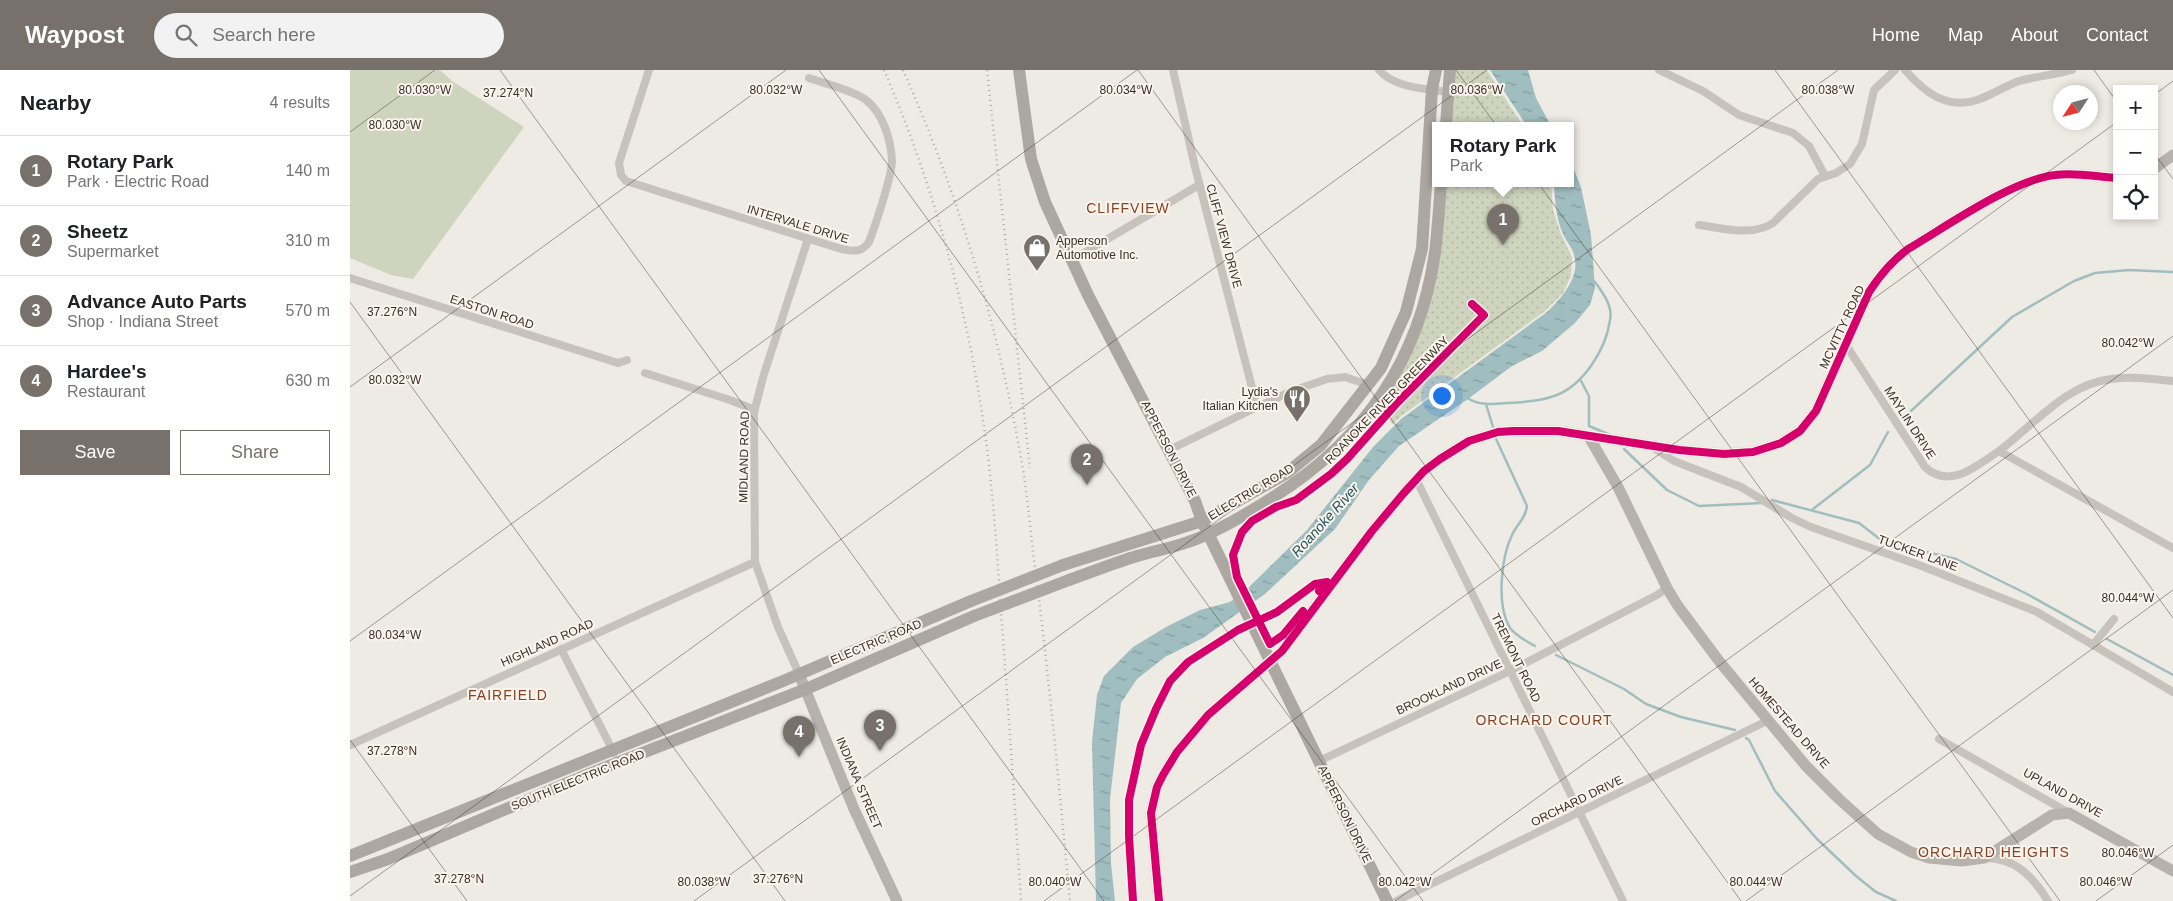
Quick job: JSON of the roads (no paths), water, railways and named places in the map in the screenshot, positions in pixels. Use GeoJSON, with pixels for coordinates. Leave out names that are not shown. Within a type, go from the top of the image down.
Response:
{"type":"FeatureCollection","features":[{"type":"Feature","properties":{"kind":"main road","name":"APPERSON DRIVE"},"geometry":{"type":"LineString","coordinates":[[1019,70],[1023,111],[1035,174],[1045,202],[1088,295],[1195,500],[1202,521],[1387,901]]}},
{"type":"Feature","properties":{"kind":"main road","name":"ELECTRIC ROAD"},"geometry":{"type":"LineString","coordinates":[[799,674],[971,601],[1063,565],[1202,521],[1272,482],[1310,455],[1337,427],[1382,368],[1406,312],[1419,267],[1422,249],[1432,90],[1436,70]]}},
{"type":"Feature","properties":{"kind":"main road"},"geometry":{"type":"LineString","coordinates":[[1446,122],[1450,70]]}},
{"type":"Feature","properties":{"kind":"main road","name":"ELECTRIC ROAD"},"geometry":{"type":"LineString","coordinates":[[806,689],[974,616],[1135,557],[1190,542],[1256,508],[1292,486],[1318,466],[1367,416],[1383,393],[1402,358],[1419,319],[1435,251],[1441,187]]}},
{"type":"Feature","properties":{"kind":"main road","name":"SOUTH ELECTRIC ROAD"},"geometry":{"type":"LineString","coordinates":[[350,856],[799,674]]}},
{"type":"Feature","properties":{"kind":"main road","name":"SOUTH ELECTRIC ROAD"},"geometry":{"type":"LineString","coordinates":[[350,872],[388,859],[591,773],[806,689]]}},
{"type":"Feature","properties":{"kind":"street","name":"INTERVALE DRIVE"},"geometry":{"type":"LineString","coordinates":[[649,70],[619,163],[621,174],[625,180],[631,184],[808,239],[852,252],[857,251],[866,247],[870,239],[892,163],[883,123],[872,106],[864,98],[808,78]]}},
{"type":"Feature","properties":{"kind":"street","name":"CLIFF VIEW DRIVE"},"geometry":{"type":"LineString","coordinates":[[1173,70],[1199,185],[1257,407]]}},
{"type":"Feature","properties":{"kind":"street"},"geometry":{"type":"LineString","coordinates":[[1379,70],[1399,82],[1448,92]]}},
{"type":"Feature","properties":{"kind":"street"},"geometry":{"type":"LineString","coordinates":[[1659,70],[1704,91],[1739,115],[1794,133],[1809,146],[1825,176]]}},
{"type":"Feature","properties":{"kind":"street"},"geometry":{"type":"LineString","coordinates":[[1698,225],[1747,231],[1766,228],[1818,179],[1843,169],[1856,154],[1864,135],[1874,90],[1895,70]]}},
{"type":"Feature","properties":{"kind":"street"},"geometry":{"type":"LineString","coordinates":[[1905,70],[1917,84],[1933,96],[1944,101],[1962,103],[1979,99],[2020,81],[2047,72],[2072,70]]}},
{"type":"Feature","properties":{"kind":"street"},"geometry":{"type":"LineString","coordinates":[[2158,166],[2173,155]]}},
{"type":"Feature","properties":{"kind":"street","name":"MCVITTY ROAD"},"geometry":{"type":"LineString","coordinates":[[1158,901],[1151,824],[1153,800],[1160,781],[1177,752],[1208,715],[1282,651],[1372,531],[1416,479],[1455,448],[1498,432],[1535,430],[1724,454],[1753,452],[1781,443],[1800,431],[1810,420],[1877,280],[1896,258],[1988,202],[2030,181],[2066,174],[2113,178]]}},
{"type":"Feature","properties":{"kind":"street"},"geometry":{"type":"LineString","coordinates":[[1072,260],[1199,185]]}},
{"type":"Feature","properties":{"kind":"street","name":"MIDLAND ROAD"},"geometry":{"type":"LineString","coordinates":[[799,674],[778,627],[754,562],[755,410],[808,239]]}},
{"type":"Feature","properties":{"kind":"street","name":"EASTON ROAD"},"geometry":{"type":"LineString","coordinates":[[350,278],[618,363],[627,360]]}},
{"type":"Feature","properties":{"kind":"street","name":"MAYLIN DRIVE"},"geometry":{"type":"LineString","coordinates":[[1846,345],[1925,467],[1931,473],[1944,478],[1959,475],[1999,451],[2062,399],[2088,385],[2110,379],[2126,378],[2173,381]]}},
{"type":"Feature","properties":{"kind":"street"},"geometry":{"type":"LineString","coordinates":[[645,373],[730,400],[755,410]]}},
{"type":"Feature","properties":{"kind":"street"},"geometry":{"type":"LineString","coordinates":[[1169,450],[1292,391],[1336,377],[1345,377],[1369,385]]}},
{"type":"Feature","properties":{"kind":"street","name":"HOMESTEAD DRIVE"},"geometry":{"type":"LineString","coordinates":[[1589,437],[1618,487],[1667,588],[1678,606],[1719,662],[1806,766],[1865,824],[1894,844],[1911,852],[1947,860],[1984,858],[2052,815],[2070,813]]}},
{"type":"Feature","properties":{"kind":"street","name":"TUCKER LANE"},"geometry":{"type":"LineString","coordinates":[[1650,445],[1674,461],[1741,487],[1811,527],[1919,565],[2018,604],[2173,692]]}},
{"type":"Feature","properties":{"kind":"street"},"geometry":{"type":"LineString","coordinates":[[1999,451],[2173,548]]}},
{"type":"Feature","properties":{"kind":"street","name":"TREMONT ROAD"},"geometry":{"type":"LineString","coordinates":[[1416,479],[1580,811],[1622,901]]}},
{"type":"Feature","properties":{"kind":"street","name":"HIGHLAND ROAD"},"geometry":{"type":"LineString","coordinates":[[350,745],[754,562]]}},
{"type":"Feature","properties":{"kind":"street","name":"BROOKLAND DRIVE"},"geometry":{"type":"LineString","coordinates":[[1319,761],[1510,671],[1657,595],[1667,588]]}},
{"type":"Feature","properties":{"kind":"street"},"geometry":{"type":"LineString","coordinates":[[2093,645],[2114,619]]}},
{"type":"Feature","properties":{"kind":"street"},"geometry":{"type":"LineString","coordinates":[[562,649],[620,763]]}},
{"type":"Feature","properties":{"kind":"street","name":"INDIANA STREET"},"geometry":{"type":"LineString","coordinates":[[799,674],[850,800],[897,901]]}},
{"type":"Feature","properties":{"kind":"street","name":"ORCHARD DRIVE"},"geometry":{"type":"LineString","coordinates":[[1396,901],[1767,720]]}},
{"type":"Feature","properties":{"kind":"street","name":"UPLAND DRIVE"},"geometry":{"type":"LineString","coordinates":[[1939,739],[2173,871]]}},
{"type":"Feature","properties":{"kind":"street"},"geometry":{"type":"LineString","coordinates":[[1984,858],[2000,859],[2018,866],[2032,878],[2048,901]]}},
{"type":"Feature","properties":{"kind":"water"},"geometry":{"type":"Polygon","coordinates":[[[1490,70],[1528,70],[1536,98],[1549,122],[1524,122],[1490,70]]]}},
{"type":"Feature","properties":{"kind":"water","name":"Roanoke River"},"geometry":{"type":"Polygon","coordinates":[[[1574,170],[1581,187],[1591,235],[1595,288],[1590,305],[1575,323],[1542,351],[1512,366],[1468,399],[1399,446],[1369,480],[1335,529],[1265,594],[1203,638],[1165,657],[1137,679],[1121,703],[1110,799],[1111,864],[1115,901],[1096,901],[1092,742],[1097,695],[1104,676],[1133,647],[1166,627],[1200,610],[1230,602],[1247,589],[1307,530],[1373,447],[1401,419],[1547,312],[1558,301],[1572,279],[1575,263],[1573,252],[1559,222],[1554,187],[1574,187],[1574,170]]]}},
{"type":"Feature","properties":{"kind":"waterway"},"geometry":{"type":"LineString","coordinates":[[1911,411],[2012,317],[2074,281],[2095,273],[2129,270],[2173,272]]}},
{"type":"Feature","properties":{"kind":"waterway"},"geometry":{"type":"LineString","coordinates":[[1467,398],[1487,404],[1533,401],[1557,395],[1576,383],[1599,354],[1608,331],[1611,315],[1607,300],[1593,281]]}},
{"type":"Feature","properties":{"kind":"waterway"},"geometry":{"type":"LineString","coordinates":[[1580,379],[1589,396],[1589,426],[1608,434]]}},
{"type":"Feature","properties":{"kind":"waterway"},"geometry":{"type":"LineString","coordinates":[[1486,404],[1493,427]]}},
{"type":"Feature","properties":{"kind":"waterway"},"geometry":{"type":"LineString","coordinates":[[1813,509],[1870,465],[1888,432]]}},
{"type":"Feature","properties":{"kind":"waterway"},"geometry":{"type":"LineString","coordinates":[[1496,439],[1527,506],[1505,554],[1502,581],[1503,607],[1510,628],[1518,636],[1535,646]]}},
{"type":"Feature","properties":{"kind":"waterway"},"geometry":{"type":"LineString","coordinates":[[1624,449],[1667,490],[1699,506],[1762,503]]}},
{"type":"Feature","properties":{"kind":"waterway"},"geometry":{"type":"LineString","coordinates":[[1772,500],[1859,523],[1890,547],[1914,549],[1956,559],[2027,594],[2095,632]]}},
{"type":"Feature","properties":{"kind":"waterway"},"geometry":{"type":"LineString","coordinates":[[2107,639],[2173,675]]}},
{"type":"Feature","properties":{"kind":"waterway"},"geometry":{"type":"LineString","coordinates":[[1556,655],[1624,689],[1646,704],[1681,717],[1735,730]]}},
{"type":"Feature","properties":{"kind":"waterway"},"geometry":{"type":"LineString","coordinates":[[1746,738],[1749,740],[1775,791],[1817,839],[1876,892],[1896,901]]}},
{"type":"Feature","properties":{"kind":"railway"},"geometry":{"type":"LineString","coordinates":[[884,70],[917,153],[944,238],[975,369],[989,466],[996,545],[1021,901]]}},
{"type":"Feature","properties":{"kind":"railway"},"geometry":{"type":"LineString","coordinates":[[903,70],[942,165],[959,213],[988,309],[1011,408],[1025,484],[1054,730],[1070,901]]}},
{"type":"Feature","properties":{"kind":"railway"},"geometry":{"type":"LineString","coordinates":[[987,70],[1030,468]]}},
{"type":"Feature","properties":{"kind":"place","name":"Rotary Park"},"geometry":{"type":"Point","coordinates":[1503,245]}},
{"type":"Feature","properties":{"kind":"place","name":"Apperson Automotive Inc."},"geometry":{"type":"Point","coordinates":[1037,272]}},
{"type":"Feature","properties":{"kind":"place","name":"Lydia's Italian Kitchen"},"geometry":{"type":"Point","coordinates":[1297,423]}},
{"type":"Feature","properties":{"kind":"place","name":"Sheetz"},"geometry":{"type":"Point","coordinates":[1087,485]}},
{"type":"Feature","properties":{"kind":"place","name":"Advance Auto Parts"},"geometry":{"type":"Point","coordinates":[880,751]}},
{"type":"Feature","properties":{"kind":"place","name":"Hardee's"},"geometry":{"type":"Point","coordinates":[799,757]}},
{"type":"Feature","properties":{"kind":"district","name":"CLIFFVIEW"},"geometry":{"type":"Point","coordinates":[1128,208]}},
{"type":"Feature","properties":{"kind":"district","name":"FAIRFIELD"},"geometry":{"type":"Point","coordinates":[508,695]}},
{"type":"Feature","properties":{"kind":"district","name":"ORCHARD COURT"},"geometry":{"type":"Point","coordinates":[1544,720]}},
{"type":"Feature","properties":{"kind":"district","name":"ORCHARD HEIGHTS"},"geometry":{"type":"Point","coordinates":[1994,852]}}]}
